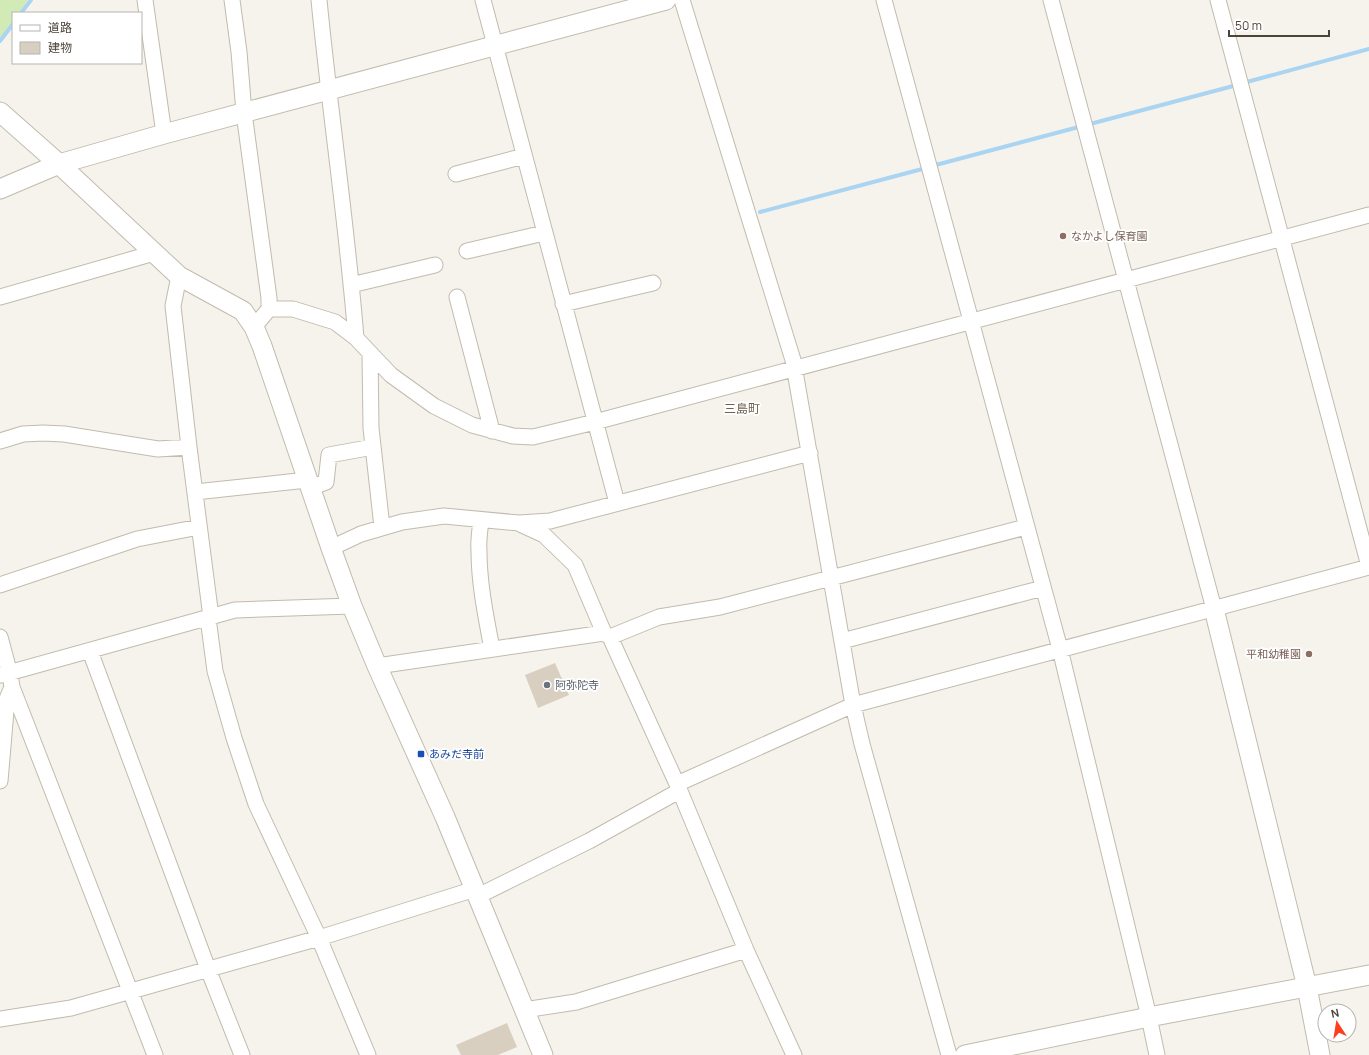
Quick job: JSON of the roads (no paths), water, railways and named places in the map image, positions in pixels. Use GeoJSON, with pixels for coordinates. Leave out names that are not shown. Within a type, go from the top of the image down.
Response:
{"type":"FeatureCollection","features":[{"type":"Feature","properties":{"kind":"street"},"geometry":{"type":"LineString","coordinates":[[145,0],[164,134]]}},
{"type":"Feature","properties":{"kind":"street"},"geometry":{"type":"LineString","coordinates":[[232,0],[239,52],[244,113],[269,298],[269,309],[254,327]]}},
{"type":"Feature","properties":{"kind":"street"},"geometry":{"type":"LineString","coordinates":[[319,0],[356,338]]}},
{"type":"Feature","properties":{"kind":"street"},"geometry":{"type":"LineString","coordinates":[[483,0],[617,503]]}},
{"type":"Feature","properties":{"kind":"street"},"geometry":{"type":"LineString","coordinates":[[0,189],[59,164],[164,134],[666,0]]}},
{"type":"Feature","properties":{"kind":"street"},"geometry":{"type":"LineString","coordinates":[[682,0],[795,368],[853,705],[862,744],[949,1055]]}},
{"type":"Feature","properties":{"kind":"street"},"geometry":{"type":"LineString","coordinates":[[884,0],[1060,649],[1157,1055]]}},
{"type":"Feature","properties":{"kind":"street"},"geometry":{"type":"LineString","coordinates":[[1051,0],[1214,608],[1307,987],[1320,1055]]}},
{"type":"Feature","properties":{"kind":"street"},"geometry":{"type":"LineString","coordinates":[[0,1019],[71,1008],[476,893],[589,841],[678,788],[853,705],[1369,566],[1218,0]]}},
{"type":"Feature","properties":{"kind":"street"},"geometry":{"type":"LineString","coordinates":[[0,112],[59,164],[180,276],[243,310],[254,327],[262,346],[330,548],[352,606],[377,666],[445,818],[543,1055]]}},
{"type":"Feature","properties":{"kind":"street"},"geometry":{"type":"LineString","coordinates":[[456,174],[524,156]]}},
{"type":"Feature","properties":{"kind":"street"},"geometry":{"type":"LineString","coordinates":[[269,309],[294,309],[335,322],[356,338],[391,375],[434,406],[472,425],[513,436],[533,437],[595,422],[1369,215]]}},
{"type":"Feature","properties":{"kind":"street"},"geometry":{"type":"LineString","coordinates":[[467,251],[544,233]]}},
{"type":"Feature","properties":{"kind":"street"},"geometry":{"type":"LineString","coordinates":[[0,297],[154,253]]}},
{"type":"Feature","properties":{"kind":"street"},"geometry":{"type":"LineString","coordinates":[[351,285],[435,265]]}},
{"type":"Feature","properties":{"kind":"street"},"geometry":{"type":"LineString","coordinates":[[180,276],[173,306],[215,671],[234,738],[256,804],[319,938],[368,1055]]}},
{"type":"Feature","properties":{"kind":"street"},"geometry":{"type":"LineString","coordinates":[[563,304],[654,283]]}},
{"type":"Feature","properties":{"kind":"street"},"geometry":{"type":"LineString","coordinates":[[458,297],[492,431]]}},
{"type":"Feature","properties":{"kind":"street"},"geometry":{"type":"LineString","coordinates":[[370,353],[371,428],[382,527]]}},
{"type":"Feature","properties":{"kind":"street"},"geometry":{"type":"LineString","coordinates":[[0,441],[23,434],[43,433],[64,434],[158,449],[189,447]]}},
{"type":"Feature","properties":{"kind":"street"},"geometry":{"type":"LineString","coordinates":[[195,492],[326,482],[330,455],[373,447]]}},
{"type":"Feature","properties":{"kind":"street"},"geometry":{"type":"LineString","coordinates":[[330,548],[361,534],[382,527],[402,522],[444,516],[519,523],[550,521],[810,453]]}},
{"type":"Feature","properties":{"kind":"street"},"geometry":{"type":"LineString","coordinates":[[481,520],[478,550],[484,605],[492,649]]}},
{"type":"Feature","properties":{"kind":"street"},"geometry":{"type":"LineString","coordinates":[[519,523],[544,536],[575,565],[678,788],[746,950],[794,1055]]}},
{"type":"Feature","properties":{"kind":"street"},"geometry":{"type":"LineString","coordinates":[[377,666],[492,649],[607,635],[659,617],[720,607],[1026,526]]}},
{"type":"Feature","properties":{"kind":"street"},"geometry":{"type":"LineString","coordinates":[[0,585],[137,539],[199,527]]}},
{"type":"Feature","properties":{"kind":"street"},"geometry":{"type":"LineString","coordinates":[[842,641],[1043,588]]}},
{"type":"Feature","properties":{"kind":"street"},"geometry":{"type":"LineString","coordinates":[[7,679],[90,651],[235,610],[352,606]]}},
{"type":"Feature","properties":{"kind":"street"},"geometry":{"type":"LineString","coordinates":[[0,637],[7,679],[7,699],[0,781]]}},
{"type":"Feature","properties":{"kind":"street"},"geometry":{"type":"LineString","coordinates":[[90,651],[208,969],[242,1055]]}},
{"type":"Feature","properties":{"kind":"street"},"geometry":{"type":"LineString","coordinates":[[7,679],[154,1055]]}},
{"type":"Feature","properties":{"kind":"street"},"geometry":{"type":"LineString","coordinates":[[524,1010],[576,1002],[746,950]]}},
{"type":"Feature","properties":{"kind":"street"},"geometry":{"type":"LineString","coordinates":[[965,1055],[1149,1017],[1369,975]]}},
{"type":"Feature","properties":{"kind":"waterway"},"geometry":{"type":"LineString","coordinates":[[22,12],[31,0]]}},
{"type":"Feature","properties":{"kind":"waterway"},"geometry":{"type":"LineString","coordinates":[[0,41],[12,25]]}},
{"type":"Feature","properties":{"kind":"waterway"},"geometry":{"type":"LineString","coordinates":[[1243,83],[1369,49]]}},
{"type":"Feature","properties":{"kind":"waterway"},"geometry":{"type":"LineString","coordinates":[[932,166],[1237,85]]}},
{"type":"Feature","properties":{"kind":"waterway"},"geometry":{"type":"LineString","coordinates":[[760,212],[926,168]]}},
{"type":"Feature","properties":{"kind":"place","name":"なかよし保育園"},"geometry":{"type":"Point","coordinates":[1063,236]}},
{"type":"Feature","properties":{"kind":"place","name":"平和幼稚園"},"geometry":{"type":"Point","coordinates":[1309,654]}},
{"type":"Feature","properties":{"kind":"place","name":"阿弥陀寺"},"geometry":{"type":"Point","coordinates":[547,685]}},
{"type":"Feature","properties":{"kind":"place","name":"あみだ寺前"},"geometry":{"type":"Point","coordinates":[421,754]}},
{"type":"Feature","properties":{"kind":"district","name":"三島町"},"geometry":{"type":"Point","coordinates":[742,409]}}]}
